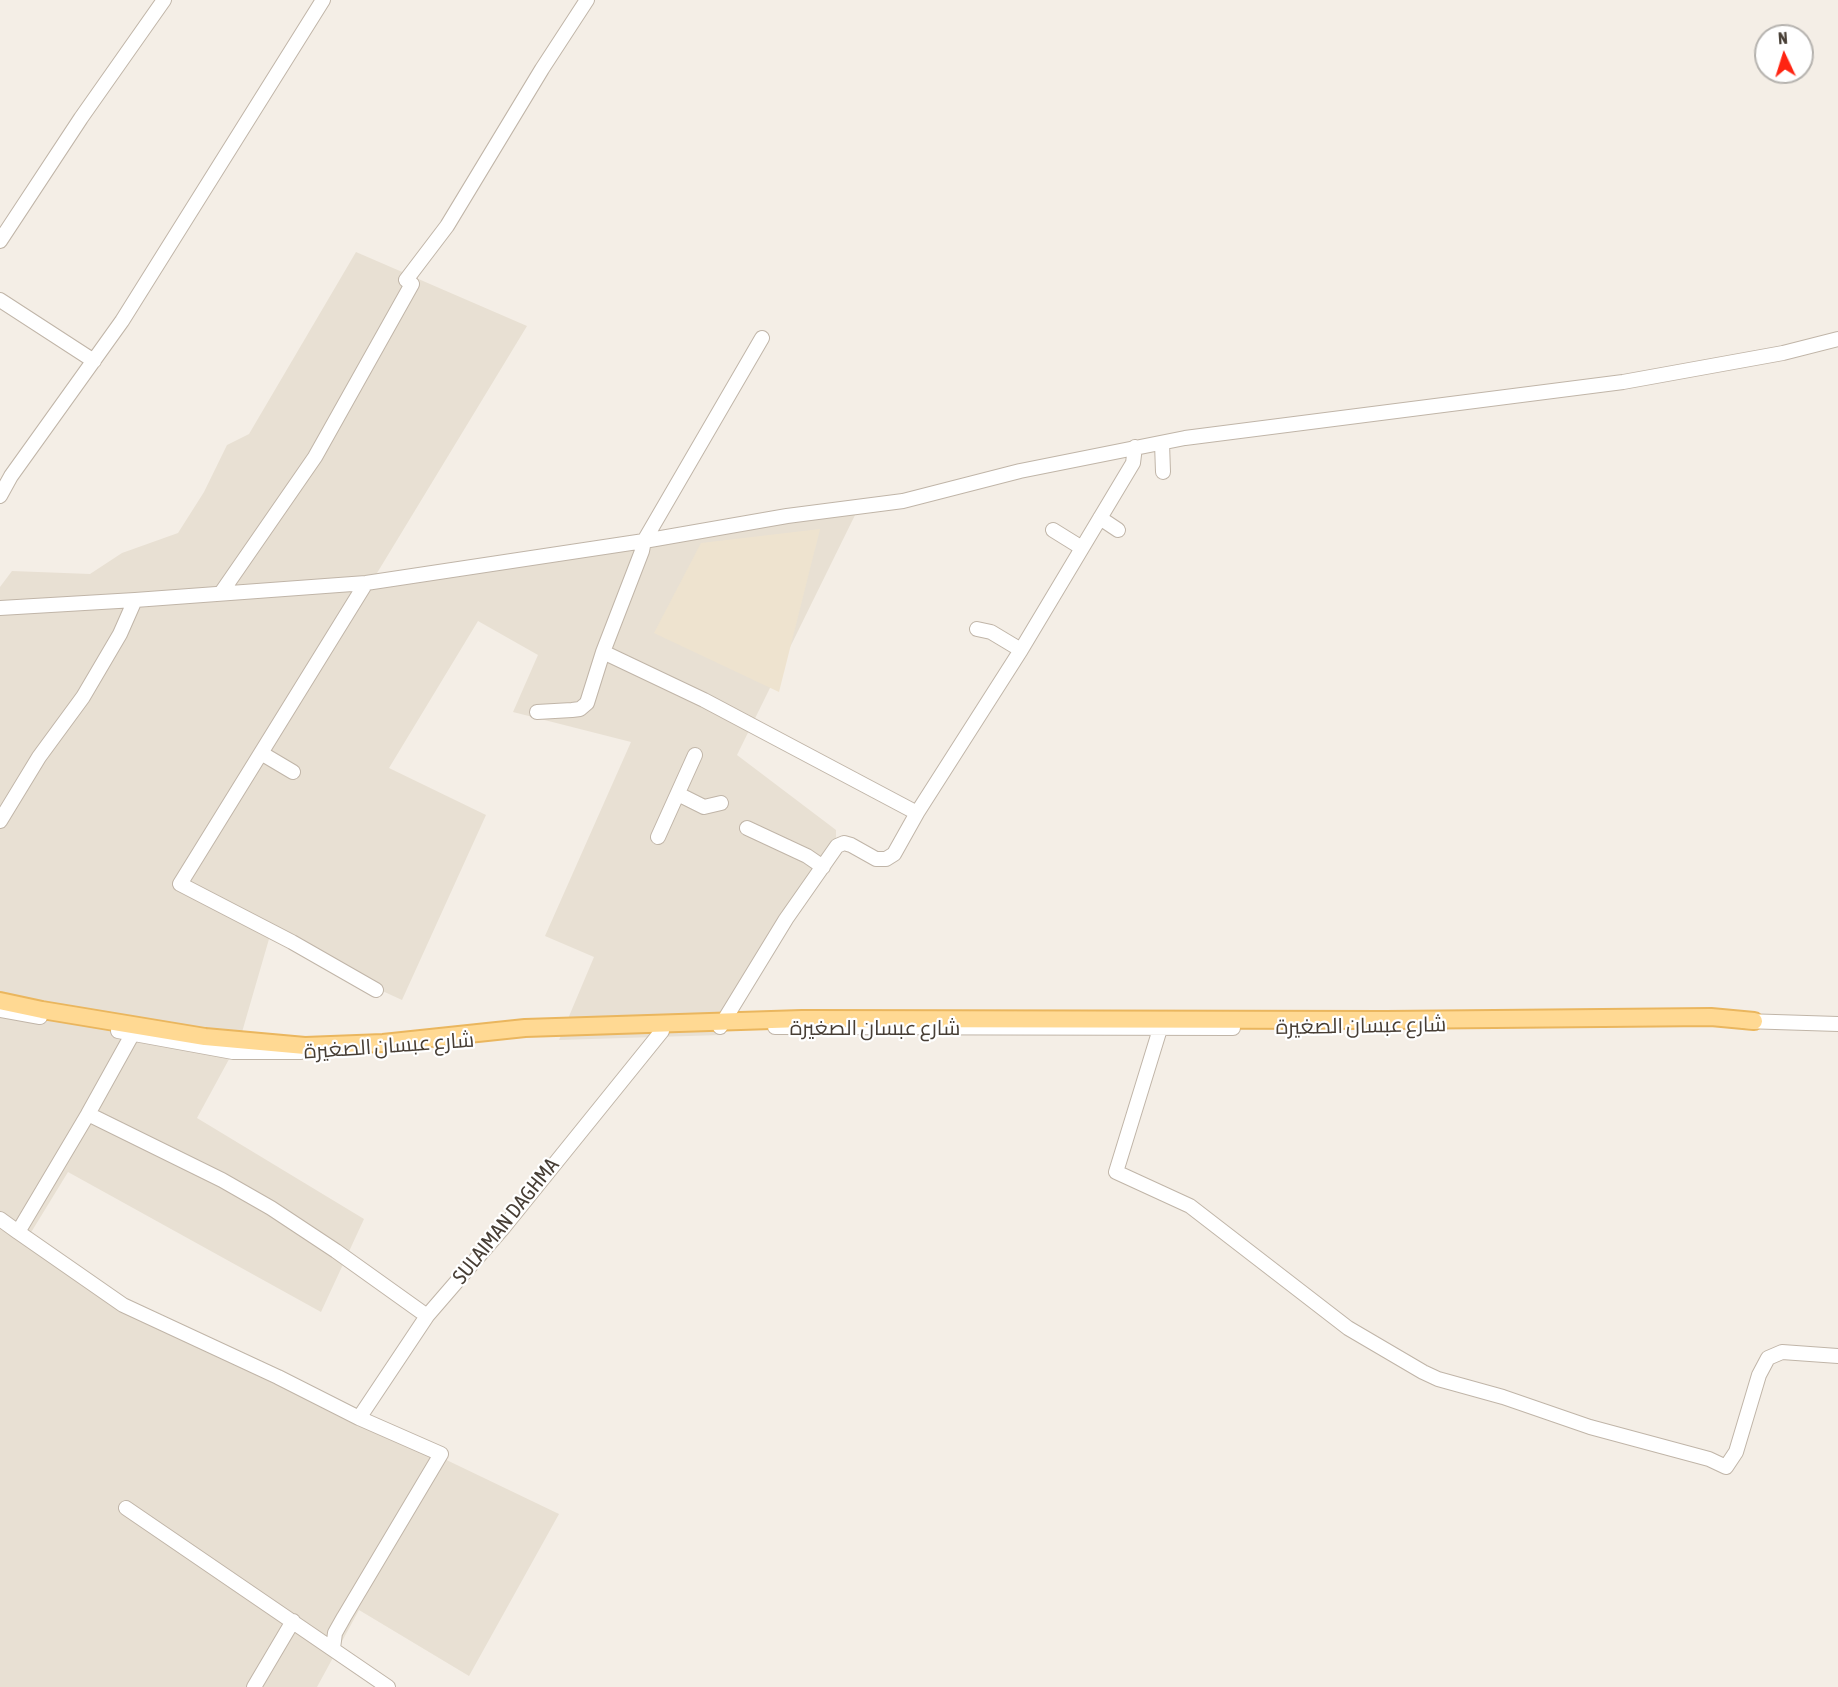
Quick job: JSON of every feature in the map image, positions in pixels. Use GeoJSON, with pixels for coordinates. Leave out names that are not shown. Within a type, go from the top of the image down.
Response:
{"type":"FeatureCollection","features":[{"type":"Feature","properties":{"kind":"main road","name":"شارع عبسان الصغيرة"},"geometry":{"type":"LineString","coordinates":[[0,1001],[42,1010],[205,1036],[306,1046],[383,1043],[525,1028],[722,1025],[802,1019],[1711,1017],[1754,1020]]}},
{"type":"Feature","properties":{"kind":"street"},"geometry":{"type":"LineString","coordinates":[[0,241],[81,118],[164,0]]}},
{"type":"Feature","properties":{"kind":"street"},"geometry":{"type":"LineString","coordinates":[[0,496],[6,474],[94,361],[122,321],[323,0]]}},
{"type":"Feature","properties":{"kind":"street"},"geometry":{"type":"LineString","coordinates":[[221,593],[315,457],[412,284],[406,280],[447,226],[542,69],[587,0]]}},
{"type":"Feature","properties":{"kind":"street"},"geometry":{"type":"LineString","coordinates":[[0,300],[94,361]]}},
{"type":"Feature","properties":{"kind":"street"},"geometry":{"type":"LineString","coordinates":[[537,712],[572,711],[580,709],[587,703],[603,652],[644,541],[762,338]]}},
{"type":"Feature","properties":{"kind":"street"},"geometry":{"type":"LineString","coordinates":[[0,608],[366,583],[644,541],[787,516],[903,501],[1020,471],[1134,447],[1420,407],[1614,384],[1783,353],[1838,339]]}},
{"type":"Feature","properties":{"kind":"street"},"geometry":{"type":"LineString","coordinates":[[1162,443],[1163,472]]}},
{"type":"Feature","properties":{"kind":"street"},"geometry":{"type":"LineString","coordinates":[[722,1025],[786,919],[833,850],[844,843],[876,859],[891,857],[900,846],[1133,463],[1134,447]]}},
{"type":"Feature","properties":{"kind":"street"},"geometry":{"type":"LineString","coordinates":[[1100,518],[1118,530]]}},
{"type":"Feature","properties":{"kind":"street"},"geometry":{"type":"LineString","coordinates":[[1053,530],[1082,548]]}},
{"type":"Feature","properties":{"kind":"street"},"geometry":{"type":"LineString","coordinates":[[366,583],[180,884],[292,942],[376,990]]}},
{"type":"Feature","properties":{"kind":"street"},"geometry":{"type":"LineString","coordinates":[[0,821],[39,757],[83,697],[120,634],[135,600]]}},
{"type":"Feature","properties":{"kind":"street"},"geometry":{"type":"LineString","coordinates":[[977,629],[991,632],[1021,650]]}},
{"type":"Feature","properties":{"kind":"street"},"geometry":{"type":"LineString","coordinates":[[603,652],[704,700],[918,813]]}},
{"type":"Feature","properties":{"kind":"street"},"geometry":{"type":"LineString","coordinates":[[261,753],[293,772]]}},
{"type":"Feature","properties":{"kind":"street"},"geometry":{"type":"LineString","coordinates":[[658,837],[695,755]]}},
{"type":"Feature","properties":{"kind":"street"},"geometry":{"type":"LineString","coordinates":[[678,794],[704,807],[722,803]]}},
{"type":"Feature","properties":{"kind":"street"},"geometry":{"type":"LineString","coordinates":[[747,828],[807,856],[823,867]]}},
{"type":"Feature","properties":{"kind":"street","name":"شارع عبسان الصغيرة"},"geometry":{"type":"LineString","coordinates":[[0,1010],[242,1053],[345,1052],[563,1033],[662,1031],[722,1025],[1160,1029],[1674,1024],[1754,1020],[1838,1024]]}},
{"type":"Feature","properties":{"kind":"street"},"geometry":{"type":"LineString","coordinates":[[1160,1029],[1116,1173],[1190,1206],[1348,1328],[1423,1372],[1438,1379],[1503,1397],[1590,1427],[1709,1460],[1726,1467],[1736,1452],[1759,1375],[1768,1358],[1782,1352],[1838,1356]]}},
{"type":"Feature","properties":{"kind":"street","name":"SULAIMAN DAGHMA"},"geometry":{"type":"LineString","coordinates":[[359,1418],[427,1316],[503,1228],[662,1031]]}},
{"type":"Feature","properties":{"kind":"street"},"geometry":{"type":"LineString","coordinates":[[18,1232],[133,1033]]}},
{"type":"Feature","properties":{"kind":"street"},"geometry":{"type":"LineString","coordinates":[[88,1114],[202,1169],[271,1208],[427,1316]]}},
{"type":"Feature","properties":{"kind":"street"},"geometry":{"type":"LineString","coordinates":[[0,1219],[123,1305],[278,1377],[359,1418],[441,1454],[335,1633],[333,1648]]}},
{"type":"Feature","properties":{"kind":"street"},"geometry":{"type":"LineString","coordinates":[[126,1508],[388,1687]]}},
{"type":"Feature","properties":{"kind":"street"},"geometry":{"type":"LineString","coordinates":[[254,1687],[293,1621]]}},
{"type":"Feature","properties":{"kind":"shaded area"},"geometry":{"type":"Polygon","coordinates":[[[356,252],[527,326],[374,578],[858,509],[737,755],[836,830],[836,840],[721,1035],[559,1040],[594,957],[545,936],[631,742],[513,712],[538,655],[478,621],[389,768],[486,815],[402,1000],[269,939],[240,1039],[197,1118],[364,1219],[321,1312],[68,1172],[27,1239],[166,1330],[359,1418],[559,1514],[469,1676],[359,1610],[317,1687],[0,1687],[0,587],[12,571],[90,574],[122,553],[178,533],[204,492],[227,445],[249,434],[356,252]]]}},
{"type":"Feature","properties":{"kind":"shaded area"},"geometry":{"type":"Polygon","coordinates":[[[820,529],[779,692],[654,633],[701,543],[820,529]]]}}]}
